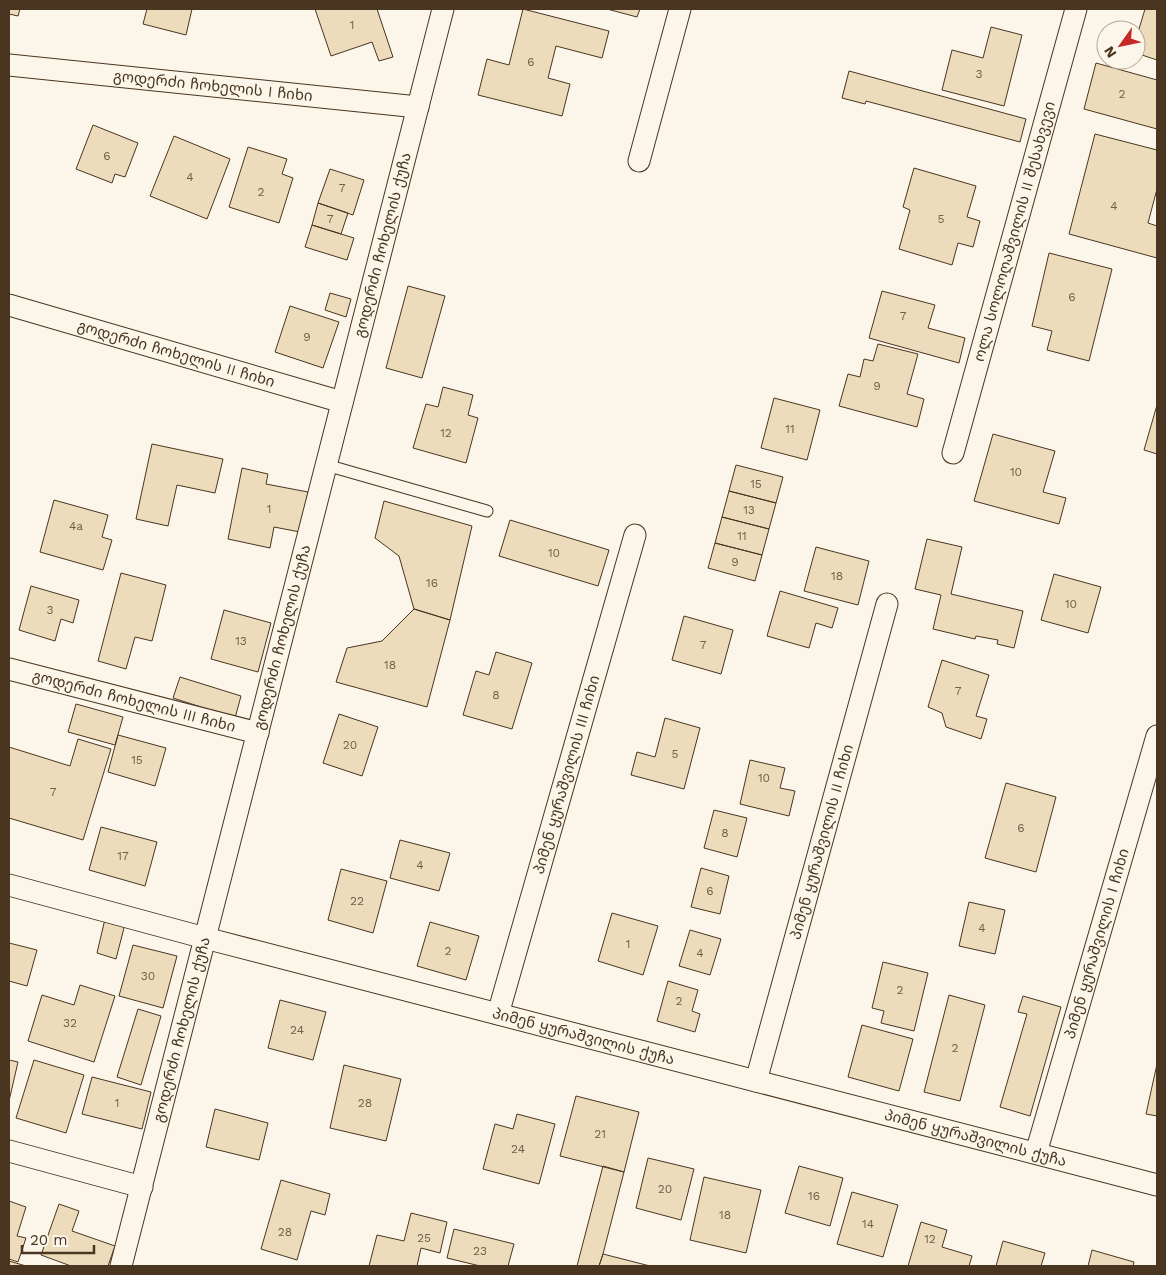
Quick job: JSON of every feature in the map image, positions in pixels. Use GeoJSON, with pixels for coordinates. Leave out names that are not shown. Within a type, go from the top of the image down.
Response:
{"type":"FeatureCollection","features":[{"type":"Feature","properties":{"kind":"street","name":"გოდერძი ჩოხელის ქუჩა"},"geometry":{"type":"LineString","coordinates":[[121,1266],[443,9]]}},
{"type":"Feature","properties":{"kind":"street"},"geometry":{"type":"LineString","coordinates":[[639,161],[680,9]]}},
{"type":"Feature","properties":{"kind":"street","name":"ოლა სოლოღაშვილის II შესახვევი"},"geometry":{"type":"LineString","coordinates":[[953,453],[1076,9]]}},
{"type":"Feature","properties":{"kind":"street","name":"გოდერძი ჩოხელის I ჩიხი"},"geometry":{"type":"LineString","coordinates":[[9,65],[418,107]]}},
{"type":"Feature","properties":{"kind":"street","name":"გოდერძი ჩოხელის II ჩიხი"},"geometry":{"type":"LineString","coordinates":[[9,305],[342,402]]}},
{"type":"Feature","properties":{"kind":"street","name":"პიმენ ყურაშვილის III ჩიხი"},"geometry":{"type":"LineString","coordinates":[[498,1014],[635,535]]}},
{"type":"Feature","properties":{"kind":"street","name":"პიმენ ყურაშვილის II ჩიხი"},"geometry":{"type":"LineString","coordinates":[[756,1080],[888,604]]}},
{"type":"Feature","properties":{"kind":"street","name":"გოდერძი ჩოხელის III ჩიხი"},"geometry":{"type":"LineString","coordinates":[[9,669],[258,733]]}},
{"type":"Feature","properties":{"kind":"street","name":"პიმენ ყურაშვილის I ჩიხი"},"geometry":{"type":"LineString","coordinates":[[1036,1153],[1157,736]]}},
{"type":"Feature","properties":{"kind":"street","name":"პიმენ ყურაშვილის ქუჩა"},"geometry":{"type":"LineString","coordinates":[[9,885],[205,938],[1157,1185]]}},
{"type":"Feature","properties":{"kind":"street"},"geometry":{"type":"LineString","coordinates":[[9,1151],[142,1187]]}},
{"type":"Feature","properties":{"kind":"lane"},"geometry":{"type":"LineString","coordinates":[[326,465],[488,511]]}},
{"type":"Feature","properties":{"kind":"building"},"geometry":{"type":"Polygon","coordinates":[[[9,9],[20,9],[18,16],[9,14],[9,9]]]}},
{"type":"Feature","properties":{"kind":"building"},"geometry":{"type":"Polygon","coordinates":[[[147,9],[192,9],[186,35],[143,24],[147,9]]]}},
{"type":"Feature","properties":{"kind":"building"},"geometry":{"type":"Polygon","coordinates":[[[315,9],[377,9],[393,57],[379,61],[372,42],[331,56],[315,9]]]}},
{"type":"Feature","properties":{"kind":"building"},"geometry":{"type":"Polygon","coordinates":[[[523,9],[609,31],[602,58],[556,46],[548,78],[570,84],[562,116],[478,95],[487,59],[509,65],[523,9]]]}},
{"type":"Feature","properties":{"kind":"building"},"geometry":{"type":"Polygon","coordinates":[[[607,9],[640,9],[637,17],[607,9]]]}},
{"type":"Feature","properties":{"kind":"building"},"geometry":{"type":"Polygon","coordinates":[[[1145,9],[1157,9],[1157,60],[1146,56],[1146,20],[1142,20],[1145,9]]]}},
{"type":"Feature","properties":{"kind":"building"},"geometry":{"type":"Polygon","coordinates":[[[991,27],[1022,35],[1004,106],[942,90],[952,50],[983,58],[991,27]]]}},
{"type":"Feature","properties":{"kind":"building"},"geometry":{"type":"Polygon","coordinates":[[[1096,63],[1096,70],[1121,70],[1157,80],[1157,129],[1084,109],[1096,63]]]}},
{"type":"Feature","properties":{"kind":"building"},"geometry":{"type":"Polygon","coordinates":[[[849,71],[1026,119],[1020,142],[866,101],[865,104],[842,98],[849,71]]]}},
{"type":"Feature","properties":{"kind":"building"},"geometry":{"type":"Polygon","coordinates":[[[93,125],[138,143],[125,177],[115,174],[112,183],[76,169],[93,125]]]}},
{"type":"Feature","properties":{"kind":"building"},"geometry":{"type":"Polygon","coordinates":[[[1095,134],[1157,150],[1157,189],[1148,223],[1157,226],[1157,258],[1069,234],[1095,134]]]}},
{"type":"Feature","properties":{"kind":"building"},"geometry":{"type":"Polygon","coordinates":[[[174,136],[230,159],[207,219],[150,196],[174,136]]]}},
{"type":"Feature","properties":{"kind":"building"},"geometry":{"type":"Polygon","coordinates":[[[248,147],[287,159],[282,174],[293,178],[279,223],[229,207],[248,147]]]}},
{"type":"Feature","properties":{"kind":"building"},"geometry":{"type":"Polygon","coordinates":[[[914,168],[976,186],[967,217],[980,221],[973,247],[958,243],[952,265],[899,249],[910,210],[903,207],[914,168]]]}},
{"type":"Feature","properties":{"kind":"building"},"geometry":{"type":"Polygon","coordinates":[[[330,169],[364,180],[353,215],[318,203],[330,169]]]}},
{"type":"Feature","properties":{"kind":"building"},"geometry":{"type":"Polygon","coordinates":[[[318,203],[348,213],[341,234],[312,225],[318,203]]]}},
{"type":"Feature","properties":{"kind":"building"},"geometry":{"type":"Polygon","coordinates":[[[312,225],[354,238],[347,260],[305,247],[312,225]]]}},
{"type":"Feature","properties":{"kind":"building"},"geometry":{"type":"Polygon","coordinates":[[[1049,253],[1112,269],[1089,361],[1047,350],[1052,331],[1032,326],[1049,253]]]}},
{"type":"Feature","properties":{"kind":"building"},"geometry":{"type":"Polygon","coordinates":[[[408,286],[445,296],[422,378],[386,368],[408,286]]]}},
{"type":"Feature","properties":{"kind":"building"},"geometry":{"type":"Polygon","coordinates":[[[882,291],[935,305],[928,328],[965,338],[959,363],[869,338],[882,291]]]}},
{"type":"Feature","properties":{"kind":"building"},"geometry":{"type":"Polygon","coordinates":[[[330,293],[351,299],[346,317],[325,310],[330,293]]]}},
{"type":"Feature","properties":{"kind":"building"},"geometry":{"type":"Polygon","coordinates":[[[290,306],[339,322],[323,368],[275,352],[290,306]]]}},
{"type":"Feature","properties":{"kind":"building"},"geometry":{"type":"Polygon","coordinates":[[[878,344],[918,354],[907,394],[924,399],[917,427],[839,406],[848,374],[860,377],[864,359],[873,361],[878,344]]]}},
{"type":"Feature","properties":{"kind":"building"},"geometry":{"type":"Polygon","coordinates":[[[443,387],[473,395],[468,415],[478,418],[466,463],[413,448],[426,404],[438,407],[443,387]]]}},
{"type":"Feature","properties":{"kind":"building"},"geometry":{"type":"Polygon","coordinates":[[[774,398],[820,410],[807,460],[761,448],[774,398]]]}},
{"type":"Feature","properties":{"kind":"building"},"geometry":{"type":"Polygon","coordinates":[[[1157,405],[1157,454],[1144,450],[1157,405]]]}},
{"type":"Feature","properties":{"kind":"building"},"geometry":{"type":"Polygon","coordinates":[[[993,434],[1055,451],[1043,492],[1066,498],[1059,524],[974,501],[993,434]]]}},
{"type":"Feature","properties":{"kind":"building"},"geometry":{"type":"Polygon","coordinates":[[[152,444],[223,459],[215,493],[177,485],[168,526],[136,519],[152,444]]]}},
{"type":"Feature","properties":{"kind":"building"},"geometry":{"type":"Polygon","coordinates":[[[736,465],[783,477],[776,503],[729,491],[736,465]]]}},
{"type":"Feature","properties":{"kind":"building"},"geometry":{"type":"Polygon","coordinates":[[[242,468],[268,474],[266,484],[308,492],[300,532],[274,527],[270,548],[228,539],[242,468]]]}},
{"type":"Feature","properties":{"kind":"building"},"geometry":{"type":"Polygon","coordinates":[[[729,491],[776,503],[769,529],[722,517],[729,491]]]}},
{"type":"Feature","properties":{"kind":"building"},"geometry":{"type":"Polygon","coordinates":[[[54,500],[108,515],[102,537],[112,540],[103,570],[40,552],[54,500]]]}},
{"type":"Feature","properties":{"kind":"building"},"geometry":{"type":"Polygon","coordinates":[[[384,501],[472,526],[450,620],[414,609],[399,556],[375,538],[384,501]]]}},
{"type":"Feature","properties":{"kind":"building"},"geometry":{"type":"Polygon","coordinates":[[[722,517],[769,529],[762,555],[715,543],[722,517]]]}},
{"type":"Feature","properties":{"kind":"building"},"geometry":{"type":"Polygon","coordinates":[[[510,520],[609,550],[598,586],[499,556],[510,520]]]}},
{"type":"Feature","properties":{"kind":"building"},"geometry":{"type":"Polygon","coordinates":[[[927,539],[962,547],[951,594],[1023,611],[1014,648],[997,644],[998,640],[976,636],[975,639],[933,629],[941,595],[915,589],[927,539]]]}},
{"type":"Feature","properties":{"kind":"building"},"geometry":{"type":"Polygon","coordinates":[[[715,543],[762,555],[755,581],[708,568],[715,543]]]}},
{"type":"Feature","properties":{"kind":"building"},"geometry":{"type":"Polygon","coordinates":[[[816,547],[869,561],[858,605],[804,591],[816,547]]]}},
{"type":"Feature","properties":{"kind":"building"},"geometry":{"type":"Polygon","coordinates":[[[121,573],[166,585],[152,641],[135,637],[126,669],[98,661],[121,573]]]}},
{"type":"Feature","properties":{"kind":"building"},"geometry":{"type":"Polygon","coordinates":[[[1054,574],[1101,587],[1088,633],[1041,620],[1054,574]]]}},
{"type":"Feature","properties":{"kind":"building"},"geometry":{"type":"Polygon","coordinates":[[[31,586],[79,600],[73,623],[61,619],[55,641],[19,630],[31,586]]]}},
{"type":"Feature","properties":{"kind":"building"},"geometry":{"type":"Polygon","coordinates":[[[780,591],[838,608],[832,628],[816,623],[809,648],[767,636],[780,591]]]}},
{"type":"Feature","properties":{"kind":"building"},"geometry":{"type":"Polygon","coordinates":[[[414,609],[450,620],[427,707],[336,682],[347,648],[382,641],[414,609]]]}},
{"type":"Feature","properties":{"kind":"building"},"geometry":{"type":"Polygon","coordinates":[[[224,610],[271,623],[258,672],[211,659],[224,610]]]}},
{"type":"Feature","properties":{"kind":"building"},"geometry":{"type":"Polygon","coordinates":[[[684,616],[733,630],[721,674],[672,660],[684,616]]]}},
{"type":"Feature","properties":{"kind":"building"},"geometry":{"type":"Polygon","coordinates":[[[496,652],[532,663],[512,729],[463,715],[476,671],[489,675],[496,652]]]}},
{"type":"Feature","properties":{"kind":"building"},"geometry":{"type":"Polygon","coordinates":[[[942,660],[989,675],[976,716],[987,719],[981,739],[946,727],[942,713],[928,707],[942,660]]]}},
{"type":"Feature","properties":{"kind":"building"},"geometry":{"type":"Polygon","coordinates":[[[180,677],[241,696],[235,718],[173,698],[180,677]]]}},
{"type":"Feature","properties":{"kind":"building"},"geometry":{"type":"Polygon","coordinates":[[[76,704],[123,717],[115,745],[68,732],[76,704]]]}},
{"type":"Feature","properties":{"kind":"building"},"geometry":{"type":"Polygon","coordinates":[[[339,714],[378,727],[362,776],[323,763],[339,714]]]}},
{"type":"Feature","properties":{"kind":"building"},"geometry":{"type":"Polygon","coordinates":[[[665,718],[700,728],[684,789],[631,775],[637,752],[655,757],[665,718]]]}},
{"type":"Feature","properties":{"kind":"building"},"geometry":{"type":"Polygon","coordinates":[[[118,735],[166,748],[155,786],[108,772],[118,735]]]}},
{"type":"Feature","properties":{"kind":"building"},"geometry":{"type":"Polygon","coordinates":[[[78,739],[111,749],[83,840],[9,818],[9,747],[70,766],[78,739]]]}},
{"type":"Feature","properties":{"kind":"building"},"geometry":{"type":"Polygon","coordinates":[[[750,760],[785,768],[780,788],[795,791],[789,816],[740,804],[750,760]]]}},
{"type":"Feature","properties":{"kind":"building"},"geometry":{"type":"Polygon","coordinates":[[[1006,783],[1056,797],[1036,872],[985,858],[1006,783]]]}},
{"type":"Feature","properties":{"kind":"building"},"geometry":{"type":"Polygon","coordinates":[[[714,810],[747,818],[737,857],[704,848],[714,810]]]}},
{"type":"Feature","properties":{"kind":"building"},"geometry":{"type":"Polygon","coordinates":[[[101,827],[157,842],[145,886],[89,870],[101,827]]]}},
{"type":"Feature","properties":{"kind":"building"},"geometry":{"type":"Polygon","coordinates":[[[400,840],[450,853],[439,891],[390,878],[400,840]]]}},
{"type":"Feature","properties":{"kind":"building"},"geometry":{"type":"Polygon","coordinates":[[[701,868],[729,876],[720,914],[691,907],[701,868]]]}},
{"type":"Feature","properties":{"kind":"building"},"geometry":{"type":"Polygon","coordinates":[[[341,869],[387,881],[373,933],[328,920],[341,869]]]}},
{"type":"Feature","properties":{"kind":"building"},"geometry":{"type":"Polygon","coordinates":[[[969,902],[1005,910],[995,954],[959,946],[969,902]]]}},
{"type":"Feature","properties":{"kind":"building"},"geometry":{"type":"Polygon","coordinates":[[[612,913],[658,926],[643,975],[598,961],[612,913]]]}},
{"type":"Feature","properties":{"kind":"building"},"geometry":{"type":"Polygon","coordinates":[[[105,919],[125,924],[116,959],[97,953],[105,919]]]}},
{"type":"Feature","properties":{"kind":"building"},"geometry":{"type":"Polygon","coordinates":[[[430,922],[479,936],[466,980],[417,966],[430,922]]]}},
{"type":"Feature","properties":{"kind":"building"},"geometry":{"type":"Polygon","coordinates":[[[690,930],[721,939],[710,975],[679,966],[690,930]]]}},
{"type":"Feature","properties":{"kind":"building"},"geometry":{"type":"Polygon","coordinates":[[[9,943],[37,950],[27,986],[9,981],[9,943]]]}},
{"type":"Feature","properties":{"kind":"building"},"geometry":{"type":"Polygon","coordinates":[[[133,945],[177,956],[163,1008],[119,996],[133,945]]]}},
{"type":"Feature","properties":{"kind":"building"},"geometry":{"type":"Polygon","coordinates":[[[883,962],[928,973],[914,1031],[881,1023],[884,1011],[872,1008],[883,962]]]}},
{"type":"Feature","properties":{"kind":"building"},"geometry":{"type":"Polygon","coordinates":[[[668,981],[698,990],[692,1011],[700,1014],[695,1032],[657,1021],[668,981]]]}},
{"type":"Feature","properties":{"kind":"building"},"geometry":{"type":"Polygon","coordinates":[[[80,985],[115,996],[94,1062],[28,1041],[42,995],[74,1005],[80,985]]]}},
{"type":"Feature","properties":{"kind":"building"},"geometry":{"type":"Polygon","coordinates":[[[949,995],[985,1005],[960,1101],[924,1092],[949,995]]]}},
{"type":"Feature","properties":{"kind":"building"},"geometry":{"type":"Polygon","coordinates":[[[1023,996],[1061,1007],[1030,1116],[1000,1107],[1027,1014],[1018,1012],[1023,996]]]}},
{"type":"Feature","properties":{"kind":"building"},"geometry":{"type":"Polygon","coordinates":[[[280,1000],[326,1012],[313,1060],[268,1048],[280,1000]]]}},
{"type":"Feature","properties":{"kind":"building"},"geometry":{"type":"Polygon","coordinates":[[[138,1009],[161,1016],[141,1085],[117,1077],[138,1009]]]}},
{"type":"Feature","properties":{"kind":"building"},"geometry":{"type":"Polygon","coordinates":[[[862,1025],[913,1039],[899,1091],[848,1077],[862,1025]]]}},
{"type":"Feature","properties":{"kind":"building"},"geometry":{"type":"Polygon","coordinates":[[[9,1060],[18,1062],[9,1101],[9,1060]]]}},
{"type":"Feature","properties":{"kind":"building"},"geometry":{"type":"Polygon","coordinates":[[[34,1060],[84,1075],[66,1133],[16,1118],[34,1060]]]}},
{"type":"Feature","properties":{"kind":"building"},"geometry":{"type":"Polygon","coordinates":[[[1157,1064],[1157,1116],[1146,1114],[1157,1064]]]}},
{"type":"Feature","properties":{"kind":"building"},"geometry":{"type":"Polygon","coordinates":[[[344,1065],[401,1079],[386,1141],[330,1128],[344,1065]]]}},
{"type":"Feature","properties":{"kind":"building"},"geometry":{"type":"Polygon","coordinates":[[[92,1077],[151,1092],[142,1129],[82,1114],[92,1077]]]}},
{"type":"Feature","properties":{"kind":"building"},"geometry":{"type":"Polygon","coordinates":[[[576,1096],[639,1112],[624,1172],[560,1156],[576,1096]]]}},
{"type":"Feature","properties":{"kind":"building"},"geometry":{"type":"Polygon","coordinates":[[[215,1109],[268,1123],[259,1160],[206,1147],[215,1109]]]}},
{"type":"Feature","properties":{"kind":"building"},"geometry":{"type":"Polygon","coordinates":[[[517,1114],[555,1124],[539,1184],[483,1169],[495,1124],[513,1129],[517,1114]]]}},
{"type":"Feature","properties":{"kind":"building"},"geometry":{"type":"Polygon","coordinates":[[[648,1158],[694,1169],[681,1220],[636,1208],[648,1158]]]}},
{"type":"Feature","properties":{"kind":"building"},"geometry":{"type":"Polygon","coordinates":[[[603,1166],[624,1172],[603,1254],[599,1266],[577,1266],[603,1166]]]}},
{"type":"Feature","properties":{"kind":"building"},"geometry":{"type":"Polygon","coordinates":[[[799,1166],[843,1178],[830,1226],[785,1213],[799,1166]]]}},
{"type":"Feature","properties":{"kind":"building"},"geometry":{"type":"Polygon","coordinates":[[[704,1177],[761,1190],[746,1253],[690,1240],[704,1177]]]}},
{"type":"Feature","properties":{"kind":"building"},"geometry":{"type":"Polygon","coordinates":[[[281,1180],[330,1194],[325,1215],[311,1211],[297,1260],[261,1249],[281,1180]]]}},
{"type":"Feature","properties":{"kind":"building"},"geometry":{"type":"Polygon","coordinates":[[[852,1192],[898,1205],[883,1257],[837,1244],[852,1192]]]}},
{"type":"Feature","properties":{"kind":"building"},"geometry":{"type":"Polygon","coordinates":[[[9,1201],[26,1207],[17,1236],[26,1238],[18,1262],[9,1259],[9,1201]]]}},
{"type":"Feature","properties":{"kind":"building"},"geometry":{"type":"Polygon","coordinates":[[[59,1204],[79,1211],[72,1231],[115,1246],[108,1266],[71,1266],[41,1255],[59,1204]]]}},
{"type":"Feature","properties":{"kind":"building"},"geometry":{"type":"Polygon","coordinates":[[[411,1213],[447,1222],[440,1253],[421,1248],[417,1266],[369,1266],[377,1235],[404,1241],[411,1213]]]}},
{"type":"Feature","properties":{"kind":"building"},"geometry":{"type":"Polygon","coordinates":[[[921,1222],[947,1230],[942,1247],[972,1256],[969,1266],[908,1266],[921,1222]]]}},
{"type":"Feature","properties":{"kind":"building"},"geometry":{"type":"Polygon","coordinates":[[[454,1229],[514,1244],[508,1266],[480,1266],[447,1258],[454,1229]]]}},
{"type":"Feature","properties":{"kind":"building"},"geometry":{"type":"Polygon","coordinates":[[[1003,1241],[1045,1253],[1041,1266],[996,1266],[1003,1241]]]}},
{"type":"Feature","properties":{"kind":"building"},"geometry":{"type":"Polygon","coordinates":[[[1092,1250],[1134,1262],[1133,1266],[1088,1266],[1092,1250]]]}},
{"type":"Feature","properties":{"kind":"building"},"geometry":{"type":"Polygon","coordinates":[[[603,1254],[650,1266],[599,1266],[603,1254]]]}},
{"type":"Feature","properties":{"kind":"building"},"geometry":{"type":"Polygon","coordinates":[[[9,1261],[26,1266],[9,1266],[9,1261]]]}}]}
